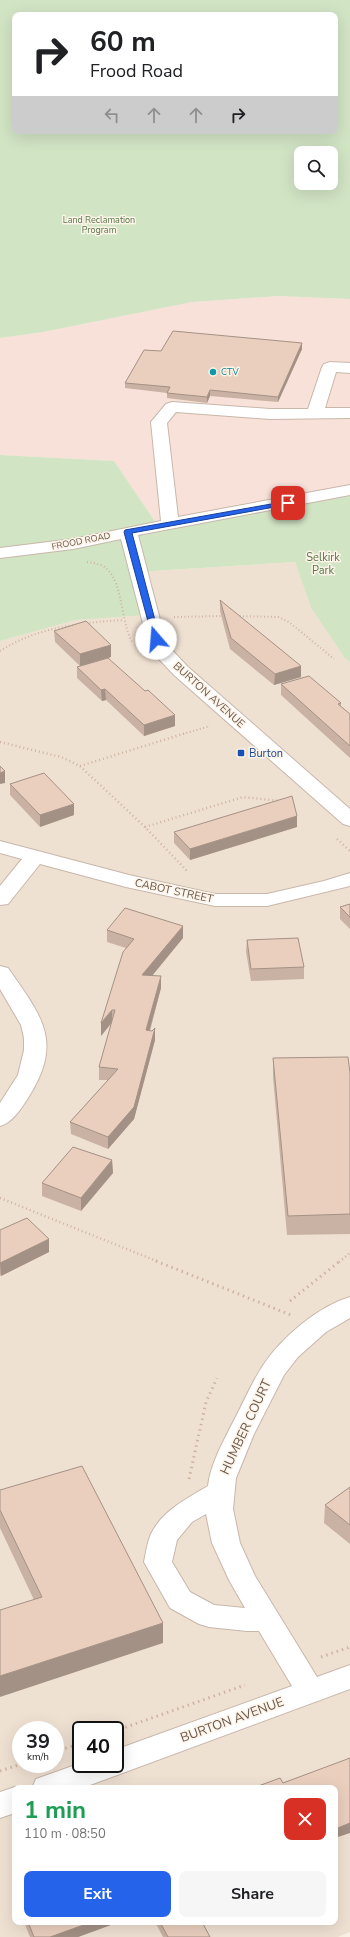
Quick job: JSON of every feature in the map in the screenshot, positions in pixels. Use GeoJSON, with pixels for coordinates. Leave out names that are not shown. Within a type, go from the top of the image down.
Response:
{"type":"FeatureCollection","features":[{"type":"Feature","properties":{"kind":"street"},"geometry":{"type":"LineString","coordinates":[[315,414],[330,367],[350,368]]}},
{"type":"Feature","properties":{"kind":"street"},"geometry":{"type":"LineString","coordinates":[[170,524],[159,422],[172,407],[270,414],[350,413]]}},
{"type":"Feature","properties":{"kind":"street","name":"FROOD ROAD"},"geometry":{"type":"LineString","coordinates":[[0,553],[73,544],[128,532],[350,490]]}},
{"type":"Feature","properties":{"kind":"street","name":"BURTON AVENUE"},"geometry":{"type":"LineString","coordinates":[[128,532],[156,639],[163,652],[181,671],[350,820]]}},
{"type":"Feature","properties":{"kind":"street","name":"CABOT STREET"},"geometry":{"type":"LineString","coordinates":[[0,847],[126,881],[215,900],[267,900],[330,886],[350,879]]}},
{"type":"Feature","properties":{"kind":"street"},"geometry":{"type":"LineString","coordinates":[[0,899],[35,857]]}},
{"type":"Feature","properties":{"kind":"street"},"geometry":{"type":"LineString","coordinates":[[0,973],[32,1024],[36,1037],[35,1060],[28,1080],[11,1106],[0,1118]]}},
{"type":"Feature","properties":{"kind":"street","name":"HUMBER COURT"},"geometry":{"type":"LineString","coordinates":[[310,1691],[294,1667],[244,1580],[226,1543],[219,1509],[222,1478],[273,1370],[289,1350],[317,1326],[350,1306]]}},
{"type":"Feature","properties":{"kind":"street"},"geometry":{"type":"LineString","coordinates":[[221,1491],[182,1515],[164,1536],[158,1562],[180,1600],[209,1616],[246,1620],[267,1619]]}},
{"type":"Feature","properties":{"kind":"street","name":"BURTON AVENUE"},"geometry":{"type":"LineString","coordinates":[[124,1760],[310,1691],[350,1678]]}},
{"type":"Feature","properties":{"kind":"street","name":"BURTON AVENUE"},"geometry":{"type":"LineString","coordinates":[[55,1785],[89,1773]]}},
{"type":"Feature","properties":{"kind":"street"},"geometry":{"type":"LineString","coordinates":[[0,1805],[12,1801]]}},
{"type":"Feature","properties":{"kind":"path"},"geometry":{"type":"LineString","coordinates":[[150,618],[226,616]]}},
{"type":"Feature","properties":{"kind":"path"},"geometry":{"type":"LineString","coordinates":[[234,616],[278,617],[289,622],[334,659]]}},
{"type":"Feature","properties":{"kind":"path"},"geometry":{"type":"LineString","coordinates":[[0,651],[10,643],[38,632],[75,623],[124,620]]}},
{"type":"Feature","properties":{"kind":"path"},"geometry":{"type":"LineString","coordinates":[[80,766],[215,724]]}},
{"type":"Feature","properties":{"kind":"path"},"geometry":{"type":"LineString","coordinates":[[0,742],[61,757],[80,766],[145,826],[215,900]]}},
{"type":"Feature","properties":{"kind":"path"},"geometry":{"type":"LineString","coordinates":[[145,826],[243,797],[283,801]]}},
{"type":"Feature","properties":{"kind":"path"},"geometry":{"type":"LineString","coordinates":[[0,1198],[317,1326]]}},
{"type":"Feature","properties":{"kind":"path"},"geometry":{"type":"LineString","coordinates":[[290,1301],[350,1253]]}},
{"type":"Feature","properties":{"kind":"path"},"geometry":{"type":"LineString","coordinates":[[182,1515],[206,1402],[218,1378]]}},
{"type":"Feature","properties":{"kind":"path"},"geometry":{"type":"LineString","coordinates":[[294,1667],[350,1646]]}},
{"type":"Feature","properties":{"kind":"path"},"geometry":{"type":"LineString","coordinates":[[124,1728],[253,1682]]}},
{"type":"Feature","properties":{"kind":"path"},"geometry":{"type":"LineString","coordinates":[[0,1772],[12,1767]]}},
{"type":"Feature","properties":{"kind":"shaded area"},"geometry":{"type":"Polygon","coordinates":[[[278,296],[350,299],[350,490],[158,526],[114,461],[0,455],[0,338],[43,332],[192,302],[278,296]]]}},
{"type":"Feature","properties":{"kind":"shaded area"},"geometry":{"type":"Polygon","coordinates":[[[295,562],[311,608],[350,662],[350,1932],[338,1937],[0,1937],[0,641],[76,620],[147,615],[135,572],[295,562]]]}},
{"type":"Feature","properties":{"kind":"green space","name":"Land Reclamation Program"},"geometry":{"type":"Polygon","coordinates":[[[0,0],[350,0],[350,299],[278,296],[192,302],[43,332],[0,338],[0,0]]]}},
{"type":"Feature","properties":{"kind":"green space","name":"Selkirk Park"},"geometry":{"type":"Polygon","coordinates":[[[0,455],[114,461],[158,526],[350,490],[350,662],[345,658],[311,608],[295,562],[136,572],[147,615],[76,620],[0,641],[0,455]]]}},
{"type":"Feature","properties":{"kind":"building","name":"CTV"},"geometry":{"type":"Polygon","coordinates":[[[173,331],[302,343],[278,397],[210,390],[207,397],[167,393],[170,387],[125,383],[144,350],[161,351],[173,331]]]}},
{"type":"Feature","properties":{"kind":"building"},"geometry":{"type":"Polygon","coordinates":[[[220,600],[301,666],[275,674],[231,638],[220,600]]]}},
{"type":"Feature","properties":{"kind":"building"},"geometry":{"type":"Polygon","coordinates":[[[86,621],[111,645],[80,654],[54,631],[86,621]]]}},
{"type":"Feature","properties":{"kind":"building"},"geometry":{"type":"Polygon","coordinates":[[[108,658],[145,691],[148,690],[175,715],[144,725],[105,689],[101,690],[77,667],[108,658]]]}},
{"type":"Feature","properties":{"kind":"building"},"geometry":{"type":"Polygon","coordinates":[[[309,676],[341,703],[338,704],[350,714],[350,746],[281,684],[309,676]]]}},
{"type":"Feature","properties":{"kind":"building"},"geometry":{"type":"Polygon","coordinates":[[[0,766],[5,771],[0,773],[0,766]]]}},
{"type":"Feature","properties":{"kind":"building"},"geometry":{"type":"Polygon","coordinates":[[[44,773],[74,804],[40,815],[10,784],[44,773]]]}},
{"type":"Feature","properties":{"kind":"building"},"geometry":{"type":"Polygon","coordinates":[[[292,796],[297,816],[190,849],[174,832],[292,796]]]}},
{"type":"Feature","properties":{"kind":"building"},"geometry":{"type":"Polygon","coordinates":[[[350,904],[350,917],[340,907],[350,904]]]}},
{"type":"Feature","properties":{"kind":"building"},"geometry":{"type":"Polygon","coordinates":[[[125,908],[183,926],[142,975],[161,976],[146,1030],[152,1031],[155,1028],[134,1107],[108,1137],[70,1122],[118,1069],[99,1067],[115,1010],[112,1010],[101,1023],[123,952],[134,939],[107,930],[125,908]]]}},
{"type":"Feature","properties":{"kind":"building"},"geometry":{"type":"Polygon","coordinates":[[[298,938],[304,967],[251,969],[247,940],[298,938]]]}},
{"type":"Feature","properties":{"kind":"building"},"geometry":{"type":"Polygon","coordinates":[[[348,1057],[350,1073],[350,1214],[288,1216],[273,1058],[348,1057]]]}},
{"type":"Feature","properties":{"kind":"building"},"geometry":{"type":"Polygon","coordinates":[[[73,1147],[112,1160],[81,1198],[42,1183],[73,1147]]]}},
{"type":"Feature","properties":{"kind":"building"},"geometry":{"type":"Polygon","coordinates":[[[27,1218],[49,1239],[0,1263],[0,1230],[27,1218]]]}},
{"type":"Feature","properties":{"kind":"building"},"geometry":{"type":"Polygon","coordinates":[[[82,1466],[163,1623],[0,1676],[0,1610],[42,1597],[0,1510],[0,1490],[82,1466]]]}},
{"type":"Feature","properties":{"kind":"building"},"geometry":{"type":"Polygon","coordinates":[[[350,1487],[350,1525],[325,1505],[350,1487]]]}},
{"type":"Feature","properties":{"kind":"building"},"geometry":{"type":"Polygon","coordinates":[[[350,1758],[350,1823],[338,1828],[338,1785],[261,1785],[280,1778],[283,1783],[350,1758]]]}},
{"type":"Feature","properties":{"kind":"building"},"geometry":{"type":"Polygon","coordinates":[[[29,1925],[84,1925],[50,1937],[34,1937],[29,1925]]]}},
{"type":"Feature","properties":{"kind":"building"},"geometry":{"type":"Polygon","coordinates":[[[162,1925],[204,1925],[210,1937],[168,1937],[162,1925]]]}},
{"type":"Feature","properties":{"kind":"place","name":"CTV"},"geometry":{"type":"Point","coordinates":[213,372]}},
{"type":"Feature","properties":{"kind":"place","name":"Burton"},"geometry":{"type":"Point","coordinates":[241,753]}},
{"type":"Feature","properties":{"kind":"route"},"geometry":{"type":"LineString","coordinates":[[156,639],[147,610],[128,532],[288,503]]}}]}
